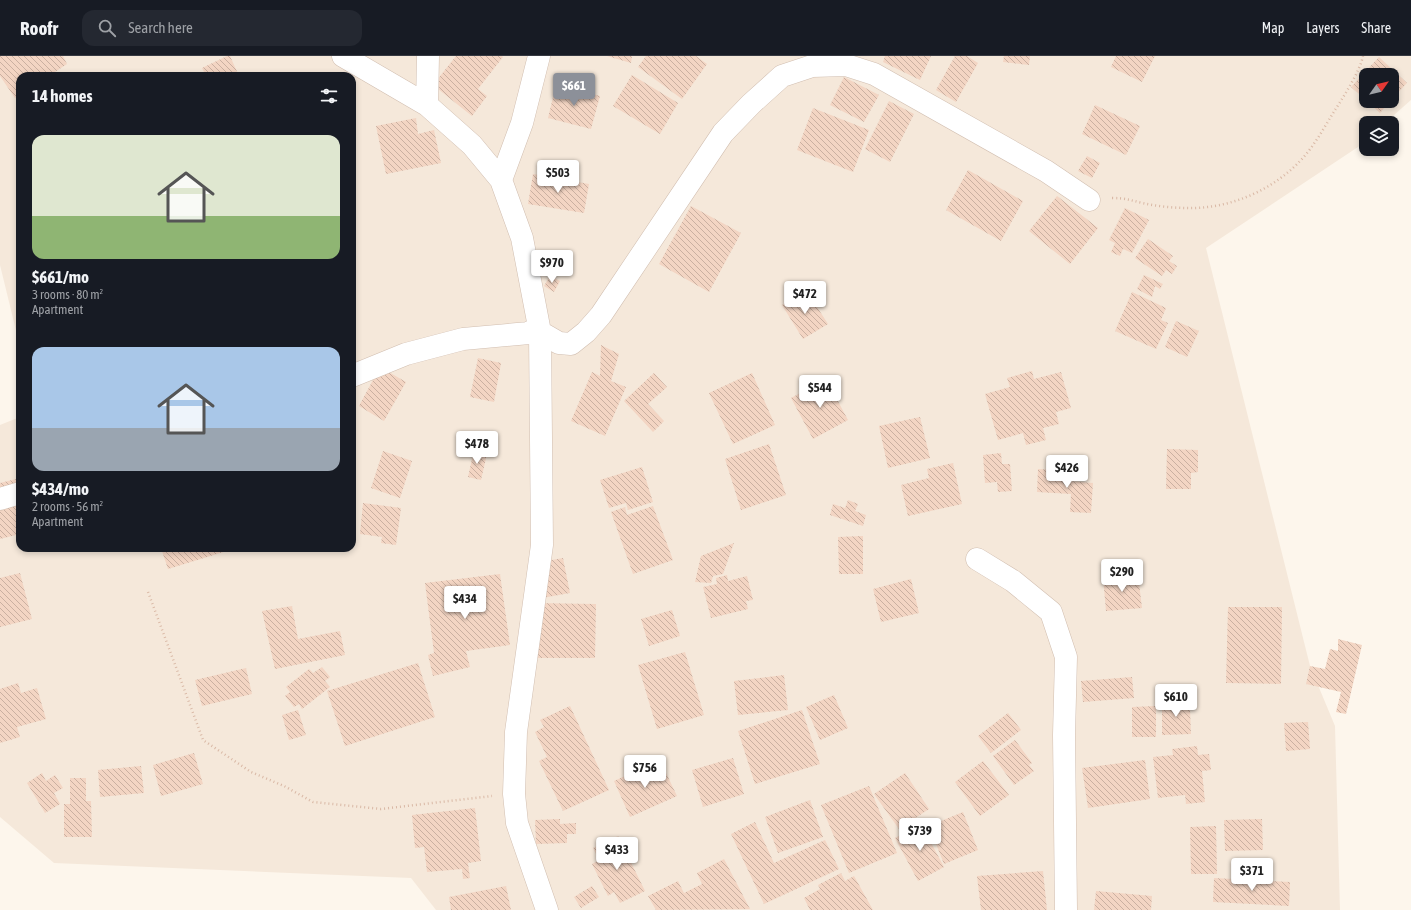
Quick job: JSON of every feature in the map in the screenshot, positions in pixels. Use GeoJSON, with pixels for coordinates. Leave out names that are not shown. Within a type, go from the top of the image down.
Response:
{"type":"FeatureCollection","features":[{"type":"Feature","properties":{"kind":"street"},"geometry":{"type":"LineString","coordinates":[[343,56],[427,105],[472,145],[501,180],[522,238],[540,332],[542,544],[516,732],[514,794],[518,822],[547,910]]}},
{"type":"Feature","properties":{"kind":"street"},"geometry":{"type":"LineString","coordinates":[[427,105],[428,56]]}},
{"type":"Feature","properties":{"kind":"street"},"geometry":{"type":"LineString","coordinates":[[501,180],[522,123],[539,56]]}},
{"type":"Feature","properties":{"kind":"street"},"geometry":{"type":"LineString","coordinates":[[356,374],[406,354],[463,339],[540,332],[559,343],[571,344],[586,332],[601,315],[723,133],[751,104],[782,76],[812,66],[846,65],[874,74],[1046,171],[1089,200]]}},
{"type":"Feature","properties":{"kind":"street"},"geometry":{"type":"LineString","coordinates":[[0,499],[16,494]]}},
{"type":"Feature","properties":{"kind":"street"},"geometry":{"type":"LineString","coordinates":[[977,559],[1013,581],[1051,612],[1066,657],[1064,735],[1066,910]]}},
{"type":"Feature","properties":{"kind":"path"},"geometry":{"type":"LineString","coordinates":[[1089,200],[1100,198],[1124,198],[1141,203],[1187,208],[1213,206],[1238,201],[1258,192],[1285,176],[1302,159],[1345,94],[1363,56]]}},
{"type":"Feature","properties":{"kind":"path"},"geometry":{"type":"LineString","coordinates":[[148,592],[203,740],[250,772],[284,786],[313,802],[381,809],[514,794]]}},
{"type":"Feature","properties":{"kind":"shaded area"},"geometry":{"type":"Polygon","coordinates":[[[0,56],[1411,56],[1411,100],[1393,116],[1359,116],[1358,147],[1206,248],[1310,666],[1335,726],[1340,910],[436,910],[411,878],[54,863],[0,817],[0,425],[16,419],[16,552],[356,552],[356,72],[16,72],[16,331],[0,265],[0,56]]]}},
{"type":"Feature","properties":{"kind":"building"},"geometry":{"type":"Polygon","coordinates":[[[0,56],[63,56],[67,64],[55,72],[16,72],[15,98],[0,76],[0,56]]]}},
{"type":"Feature","properties":{"kind":"building"},"geometry":{"type":"Polygon","coordinates":[[[230,56],[237,72],[204,72],[202,68],[230,56]]]}},
{"type":"Feature","properties":{"kind":"building"},"geometry":{"type":"Polygon","coordinates":[[[456,56],[503,57],[478,89],[487,96],[472,116],[433,85],[456,56]]]}},
{"type":"Feature","properties":{"kind":"building"},"geometry":{"type":"Polygon","coordinates":[[[607,56],[632,56],[631,63],[607,56]]]}},
{"type":"Feature","properties":{"kind":"building"},"geometry":{"type":"Polygon","coordinates":[[[646,56],[696,56],[707,64],[682,99],[638,67],[646,56]]]}},
{"type":"Feature","properties":{"kind":"building"},"geometry":{"type":"Polygon","coordinates":[[[885,56],[931,56],[920,80],[883,62],[885,56]]]}},
{"type":"Feature","properties":{"kind":"building"},"geometry":{"type":"Polygon","coordinates":[[[955,56],[967,56],[978,63],[956,102],[936,90],[955,56]]]}},
{"type":"Feature","properties":{"kind":"building"},"geometry":{"type":"Polygon","coordinates":[[[1004,56],[1030,56],[1029,65],[1003,62],[1004,56]]]}},
{"type":"Feature","properties":{"kind":"building"},"geometry":{"type":"Polygon","coordinates":[[[1116,56],[1155,56],[1142,82],[1111,67],[1116,56]]]}},
{"type":"Feature","properties":{"kind":"building"},"geometry":{"type":"Polygon","coordinates":[[[1379,57],[1391,68],[1369,68],[1379,57]]]}},
{"type":"Feature","properties":{"kind":"building"},"geometry":{"type":"Polygon","coordinates":[[[632,75],[678,103],[660,134],[613,106],[632,75]]]}},
{"type":"Feature","properties":{"kind":"building"},"geometry":{"type":"Polygon","coordinates":[[[1399,76],[1407,83],[1399,92],[1399,76]]]}},
{"type":"Feature","properties":{"kind":"building"},"geometry":{"type":"Polygon","coordinates":[[[844,77],[879,95],[864,122],[830,105],[844,77]]]}},
{"type":"Feature","properties":{"kind":"building"},"geometry":{"type":"Polygon","coordinates":[[[1359,78],[1359,94],[1351,87],[1359,78]]]}},
{"type":"Feature","properties":{"kind":"building"},"geometry":{"type":"Polygon","coordinates":[[[556,85],[600,96],[591,129],[548,118],[556,85]]]}},
{"type":"Feature","properties":{"kind":"building"},"geometry":{"type":"Polygon","coordinates":[[[889,101],[914,114],[890,162],[865,149],[889,101]]]}},
{"type":"Feature","properties":{"kind":"building"},"geometry":{"type":"Polygon","coordinates":[[[1095,105],[1140,126],[1126,155],[1082,134],[1095,105]]]}},
{"type":"Feature","properties":{"kind":"building"},"geometry":{"type":"Polygon","coordinates":[[[813,108],[869,130],[853,172],[797,150],[813,108]]]}},
{"type":"Feature","properties":{"kind":"building"},"geometry":{"type":"Polygon","coordinates":[[[1375,108],[1384,108],[1380,113],[1375,108]]]}},
{"type":"Feature","properties":{"kind":"building"},"geometry":{"type":"Polygon","coordinates":[[[416,118],[418,134],[434,130],[441,163],[386,174],[376,126],[416,118]]]}},
{"type":"Feature","properties":{"kind":"building"},"geometry":{"type":"Polygon","coordinates":[[[1087,156],[1100,163],[1092,178],[1078,171],[1087,156]]]}},
{"type":"Feature","properties":{"kind":"building"},"geometry":{"type":"Polygon","coordinates":[[[968,170],[1023,201],[1001,241],[946,210],[968,170]]]}},
{"type":"Feature","properties":{"kind":"building"},"geometry":{"type":"Polygon","coordinates":[[[533,174],[589,184],[584,213],[528,204],[533,174]]]}},
{"type":"Feature","properties":{"kind":"building"},"geometry":{"type":"Polygon","coordinates":[[[1057,196],[1098,228],[1070,264],[1029,231],[1057,196]]]}},
{"type":"Feature","properties":{"kind":"building"},"geometry":{"type":"Polygon","coordinates":[[[691,206],[741,233],[709,292],[659,264],[691,206]]]}},
{"type":"Feature","properties":{"kind":"building"},"geometry":{"type":"Polygon","coordinates":[[[1125,208],[1149,220],[1132,253],[1123,249],[1120,256],[1111,252],[1115,243],[1109,240],[1125,208]]]}},
{"type":"Feature","properties":{"kind":"building"},"geometry":{"type":"Polygon","coordinates":[[[1148,239],[1173,256],[1169,261],[1177,266],[1172,274],[1166,270],[1162,276],[1135,258],[1148,239]]]}},
{"type":"Feature","properties":{"kind":"building"},"geometry":{"type":"Polygon","coordinates":[[[1144,275],[1163,284],[1160,289],[1155,286],[1152,297],[1137,289],[1144,275]]]}},
{"type":"Feature","properties":{"kind":"building"},"geometry":{"type":"Polygon","coordinates":[[[550,276],[560,281],[554,292],[544,286],[550,276]]]}},
{"type":"Feature","properties":{"kind":"building"},"geometry":{"type":"Polygon","coordinates":[[[806,290],[828,324],[803,339],[782,305],[806,290]]]}},
{"type":"Feature","properties":{"kind":"building"},"geometry":{"type":"Polygon","coordinates":[[[1132,292],[1166,308],[1161,320],[1168,323],[1156,349],[1115,331],[1132,292]]]}},
{"type":"Feature","properties":{"kind":"building"},"geometry":{"type":"Polygon","coordinates":[[[1176,321],[1199,331],[1187,357],[1165,347],[1176,321]]]}},
{"type":"Feature","properties":{"kind":"building"},"geometry":{"type":"Polygon","coordinates":[[[601,345],[619,354],[611,381],[626,387],[605,436],[571,421],[592,372],[600,376],[601,345]]]}},
{"type":"Feature","properties":{"kind":"building"},"geometry":{"type":"Polygon","coordinates":[[[478,358],[501,363],[494,402],[470,397],[478,358]]]}},
{"type":"Feature","properties":{"kind":"building"},"geometry":{"type":"Polygon","coordinates":[[[380,367],[406,382],[384,421],[359,406],[380,367]]]}},
{"type":"Feature","properties":{"kind":"building"},"geometry":{"type":"Polygon","coordinates":[[[1032,371],[1034,379],[1061,372],[1071,408],[1056,412],[1059,424],[1043,428],[1046,440],[1026,445],[1023,433],[998,440],[985,394],[1010,387],[1007,378],[1032,371]]]}},
{"type":"Feature","properties":{"kind":"building"},"geometry":{"type":"Polygon","coordinates":[[[654,373],[667,387],[648,404],[664,421],[653,432],[624,401],[654,373]]]}},
{"type":"Feature","properties":{"kind":"building"},"geometry":{"type":"Polygon","coordinates":[[[752,373],[775,425],[733,444],[709,393],[752,373]]]}},
{"type":"Feature","properties":{"kind":"building"},"geometry":{"type":"Polygon","coordinates":[[[826,379],[848,420],[813,439],[791,398],[826,379]]]}},
{"type":"Feature","properties":{"kind":"building"},"geometry":{"type":"Polygon","coordinates":[[[920,417],[930,458],[888,468],[879,426],[920,417]]]}},
{"type":"Feature","properties":{"kind":"building"},"geometry":{"type":"Polygon","coordinates":[[[769,444],[786,495],[741,510],[725,459],[769,444]]]}},
{"type":"Feature","properties":{"kind":"building"},"geometry":{"type":"Polygon","coordinates":[[[1167,449],[1198,450],[1198,472],[1191,473],[1191,489],[1166,489],[1167,449]]]}},
{"type":"Feature","properties":{"kind":"building"},"geometry":{"type":"Polygon","coordinates":[[[474,450],[487,454],[481,480],[468,477],[474,450]]]}},
{"type":"Feature","properties":{"kind":"building"},"geometry":{"type":"Polygon","coordinates":[[[383,451],[412,461],[400,498],[371,488],[383,451]]]}},
{"type":"Feature","properties":{"kind":"building"},"geometry":{"type":"Polygon","coordinates":[[[1001,453],[1002,464],[1010,464],[1012,491],[998,492],[997,482],[985,483],[983,455],[1001,453]]]}},
{"type":"Feature","properties":{"kind":"building"},"geometry":{"type":"Polygon","coordinates":[[[953,463],[962,504],[908,516],[901,485],[929,478],[927,469],[953,463]]]}},
{"type":"Feature","properties":{"kind":"building"},"geometry":{"type":"Polygon","coordinates":[[[642,467],[653,502],[628,510],[626,503],[609,508],[600,480],[642,467]]]}},
{"type":"Feature","properties":{"kind":"building"},"geometry":{"type":"Polygon","coordinates":[[[1038,469],[1068,471],[1068,481],[1093,483],[1091,513],[1070,512],[1071,494],[1037,492],[1038,469]]]}},
{"type":"Feature","properties":{"kind":"building"},"geometry":{"type":"Polygon","coordinates":[[[16,479],[16,535],[0,539],[0,483],[16,479]]]}},
{"type":"Feature","properties":{"kind":"building"},"geometry":{"type":"Polygon","coordinates":[[[848,500],[858,504],[855,511],[866,515],[863,526],[830,515],[833,504],[845,508],[848,500]]]}},
{"type":"Feature","properties":{"kind":"building"},"geometry":{"type":"Polygon","coordinates":[[[363,503],[401,508],[396,545],[381,543],[382,537],[360,534],[363,503]]]}},
{"type":"Feature","properties":{"kind":"building"},"geometry":{"type":"Polygon","coordinates":[[[653,506],[673,560],[633,574],[611,512],[625,507],[627,515],[653,506]]]}},
{"type":"Feature","properties":{"kind":"building"},"geometry":{"type":"Polygon","coordinates":[[[863,536],[863,574],[839,574],[838,537],[863,536]]]}},
{"type":"Feature","properties":{"kind":"building"},"geometry":{"type":"Polygon","coordinates":[[[734,543],[723,574],[713,576],[711,583],[695,582],[701,556],[734,543]]]}},
{"type":"Feature","properties":{"kind":"building"},"geometry":{"type":"Polygon","coordinates":[[[162,552],[223,552],[168,569],[162,552]]]}},
{"type":"Feature","properties":{"kind":"building"},"geometry":{"type":"Polygon","coordinates":[[[563,558],[570,593],[542,598],[535,563],[563,558]]]}},
{"type":"Feature","properties":{"kind":"building"},"geometry":{"type":"Polygon","coordinates":[[[20,573],[32,619],[0,627],[0,578],[20,573]]]}},
{"type":"Feature","properties":{"kind":"building"},"geometry":{"type":"Polygon","coordinates":[[[500,574],[510,645],[466,651],[470,667],[433,676],[428,655],[434,653],[425,583],[500,574]]]}},
{"type":"Feature","properties":{"kind":"building"},"geometry":{"type":"Polygon","coordinates":[[[1138,574],[1142,608],[1106,611],[1103,577],[1138,574]]]}},
{"type":"Feature","properties":{"kind":"building"},"geometry":{"type":"Polygon","coordinates":[[[727,575],[728,581],[747,576],[753,600],[746,601],[748,609],[711,618],[703,587],[717,584],[716,578],[727,575]]]}},
{"type":"Feature","properties":{"kind":"building"},"geometry":{"type":"Polygon","coordinates":[[[911,579],[919,613],[881,622],[873,589],[911,579]]]}},
{"type":"Feature","properties":{"kind":"building"},"geometry":{"type":"Polygon","coordinates":[[[533,603],[596,604],[595,658],[532,658],[533,603]]]}},
{"type":"Feature","properties":{"kind":"building"},"geometry":{"type":"Polygon","coordinates":[[[292,606],[298,639],[340,631],[345,655],[275,669],[262,611],[292,606]]]}},
{"type":"Feature","properties":{"kind":"building"},"geometry":{"type":"Polygon","coordinates":[[[1228,607],[1282,607],[1281,684],[1226,683],[1228,607]]]}},
{"type":"Feature","properties":{"kind":"building"},"geometry":{"type":"Polygon","coordinates":[[[672,610],[680,636],[649,646],[641,619],[672,610]]]}},
{"type":"Feature","properties":{"kind":"building"},"geometry":{"type":"Polygon","coordinates":[[[1338,639],[1362,645],[1346,714],[1336,712],[1341,692],[1306,684],[1310,666],[1325,669],[1330,649],[1338,651],[1338,639]]]}},
{"type":"Feature","properties":{"kind":"building"},"geometry":{"type":"Polygon","coordinates":[[[685,652],[704,715],[657,729],[638,665],[685,652]]]}},
{"type":"Feature","properties":{"kind":"building"},"geometry":{"type":"Polygon","coordinates":[[[418,663],[435,717],[345,746],[327,691],[418,663]]]}},
{"type":"Feature","properties":{"kind":"building"},"geometry":{"type":"Polygon","coordinates":[[[322,667],[330,677],[325,681],[330,687],[302,709],[299,704],[294,707],[285,696],[290,692],[286,687],[309,669],[313,673],[322,667]]]}},
{"type":"Feature","properties":{"kind":"building"},"geometry":{"type":"Polygon","coordinates":[[[246,668],[252,694],[202,706],[195,680],[246,668]]]}},
{"type":"Feature","properties":{"kind":"building"},"geometry":{"type":"Polygon","coordinates":[[[784,675],[788,710],[738,715],[734,681],[784,675]]]}},
{"type":"Feature","properties":{"kind":"building"},"geometry":{"type":"Polygon","coordinates":[[[1132,677],[1134,698],[1083,702],[1081,681],[1132,677]]]}},
{"type":"Feature","properties":{"kind":"building"},"geometry":{"type":"Polygon","coordinates":[[[18,683],[21,693],[37,688],[46,719],[17,727],[20,737],[0,743],[0,689],[18,683]]]}},
{"type":"Feature","properties":{"kind":"building"},"geometry":{"type":"Polygon","coordinates":[[[834,695],[848,728],[820,740],[806,707],[834,695]]]}},
{"type":"Feature","properties":{"kind":"building"},"geometry":{"type":"Polygon","coordinates":[[[1183,695],[1185,709],[1190,709],[1191,734],[1162,735],[1162,709],[1170,709],[1168,697],[1183,695]]]}},
{"type":"Feature","properties":{"kind":"building"},"geometry":{"type":"Polygon","coordinates":[[[570,706],[609,790],[563,811],[539,761],[547,757],[535,732],[544,727],[540,720],[570,706]]]}},
{"type":"Feature","properties":{"kind":"building"},"geometry":{"type":"Polygon","coordinates":[[[1156,706],[1156,737],[1132,737],[1132,707],[1156,706]]]}},
{"type":"Feature","properties":{"kind":"building"},"geometry":{"type":"Polygon","coordinates":[[[298,710],[306,735],[289,740],[282,715],[298,710]]]}},
{"type":"Feature","properties":{"kind":"building"},"geometry":{"type":"Polygon","coordinates":[[[802,710],[820,764],[755,784],[738,731],[802,710]]]}},
{"type":"Feature","properties":{"kind":"building"},"geometry":{"type":"Polygon","coordinates":[[[1008,713],[1021,730],[991,753],[978,736],[1008,713]]]}},
{"type":"Feature","properties":{"kind":"building"},"geometry":{"type":"Polygon","coordinates":[[[1308,722],[1310,749],[1286,751],[1284,723],[1308,722]]]}},
{"type":"Feature","properties":{"kind":"building"},"geometry":{"type":"Polygon","coordinates":[[[1015,740],[1032,763],[1029,765],[1034,771],[1014,785],[993,756],[1015,740]]]}},
{"type":"Feature","properties":{"kind":"building"},"geometry":{"type":"Polygon","coordinates":[[[1197,746],[1198,755],[1209,754],[1211,770],[1202,771],[1205,802],[1186,804],[1185,795],[1158,798],[1153,757],[1173,755],[1172,749],[1197,746]]]}},
{"type":"Feature","properties":{"kind":"building"},"geometry":{"type":"Polygon","coordinates":[[[194,753],[203,784],[161,796],[153,765],[194,753]]]}},
{"type":"Feature","properties":{"kind":"building"},"geometry":{"type":"Polygon","coordinates":[[[733,758],[744,794],[703,807],[692,770],[733,758]]]}},
{"type":"Feature","properties":{"kind":"building"},"geometry":{"type":"Polygon","coordinates":[[[660,760],[677,796],[630,817],[614,781],[660,760]]]}},
{"type":"Feature","properties":{"kind":"building"},"geometry":{"type":"Polygon","coordinates":[[[1145,760],[1150,799],[1088,808],[1082,768],[1145,760]]]}},
{"type":"Feature","properties":{"kind":"building"},"geometry":{"type":"Polygon","coordinates":[[[983,761],[1009,795],[980,816],[955,782],[983,761]]]}},
{"type":"Feature","properties":{"kind":"building"},"geometry":{"type":"Polygon","coordinates":[[[141,766],[144,793],[100,797],[98,770],[141,766]]]}},
{"type":"Feature","properties":{"kind":"building"},"geometry":{"type":"Polygon","coordinates":[[[42,773],[46,781],[55,775],[63,788],[54,793],[60,804],[45,813],[27,783],[42,773]]]}},
{"type":"Feature","properties":{"kind":"building"},"geometry":{"type":"Polygon","coordinates":[[[905,773],[929,809],[899,829],[874,794],[905,773]]]}},
{"type":"Feature","properties":{"kind":"building"},"geometry":{"type":"Polygon","coordinates":[[[70,778],[86,778],[86,801],[91,801],[92,837],[64,837],[64,804],[70,804],[70,778]]]}},
{"type":"Feature","properties":{"kind":"building"},"geometry":{"type":"Polygon","coordinates":[[[869,786],[897,853],[849,873],[821,805],[869,786]]]}},
{"type":"Feature","properties":{"kind":"building"},"geometry":{"type":"Polygon","coordinates":[[[810,800],[823,837],[778,853],[765,817],[810,800]]]}},
{"type":"Feature","properties":{"kind":"building"},"geometry":{"type":"Polygon","coordinates":[[[475,808],[481,861],[468,863],[470,878],[463,879],[462,869],[427,872],[424,847],[415,848],[412,815],[475,808]]]}},
{"type":"Feature","properties":{"kind":"building"},"geometry":{"type":"Polygon","coordinates":[[[963,812],[978,850],[944,864],[929,826],[963,812]]]}},
{"type":"Feature","properties":{"kind":"building"},"geometry":{"type":"Polygon","coordinates":[[[560,819],[560,824],[576,823],[576,834],[567,834],[567,843],[536,844],[535,820],[560,819]]]}},
{"type":"Feature","properties":{"kind":"building"},"geometry":{"type":"Polygon","coordinates":[[[1262,819],[1263,850],[1225,851],[1224,820],[1262,819]]]}},
{"type":"Feature","properties":{"kind":"building"},"geometry":{"type":"Polygon","coordinates":[[[755,822],[774,863],[825,840],[839,869],[764,904],[731,834],[755,822]]]}},
{"type":"Feature","properties":{"kind":"building"},"geometry":{"type":"Polygon","coordinates":[[[921,824],[944,867],[918,881],[895,838],[921,824]]]}},
{"type":"Feature","properties":{"kind":"building"},"geometry":{"type":"Polygon","coordinates":[[[1216,826],[1217,874],[1191,874],[1190,827],[1216,826]]]}},
{"type":"Feature","properties":{"kind":"building"},"geometry":{"type":"Polygon","coordinates":[[[618,836],[645,891],[620,903],[614,892],[608,896],[592,864],[599,860],[593,848],[618,836]]]}},
{"type":"Feature","properties":{"kind":"building"},"geometry":{"type":"Polygon","coordinates":[[[724,859],[750,909],[656,910],[648,896],[678,881],[684,893],[702,884],[697,873],[724,859]]]}},
{"type":"Feature","properties":{"kind":"building"},"geometry":{"type":"Polygon","coordinates":[[[1043,871],[1047,910],[981,910],[977,876],[1043,871]]]}},
{"type":"Feature","properties":{"kind":"building"},"geometry":{"type":"Polygon","coordinates":[[[841,873],[845,881],[854,876],[873,910],[810,910],[804,898],[820,889],[818,885],[841,873]]]}},
{"type":"Feature","properties":{"kind":"building"},"geometry":{"type":"Polygon","coordinates":[[[1214,878],[1290,882],[1289,906],[1213,902],[1214,878]]]}},
{"type":"Feature","properties":{"kind":"building"},"geometry":{"type":"Polygon","coordinates":[[[506,886],[511,910],[451,910],[449,897],[506,886]]]}},
{"type":"Feature","properties":{"kind":"building"},"geometry":{"type":"Polygon","coordinates":[[[592,886],[599,897],[581,908],[574,897],[592,886]]]}},
{"type":"Feature","properties":{"kind":"building"},"geometry":{"type":"Polygon","coordinates":[[[1096,891],[1152,896],[1151,910],[1094,910],[1096,891]]]}}]}
